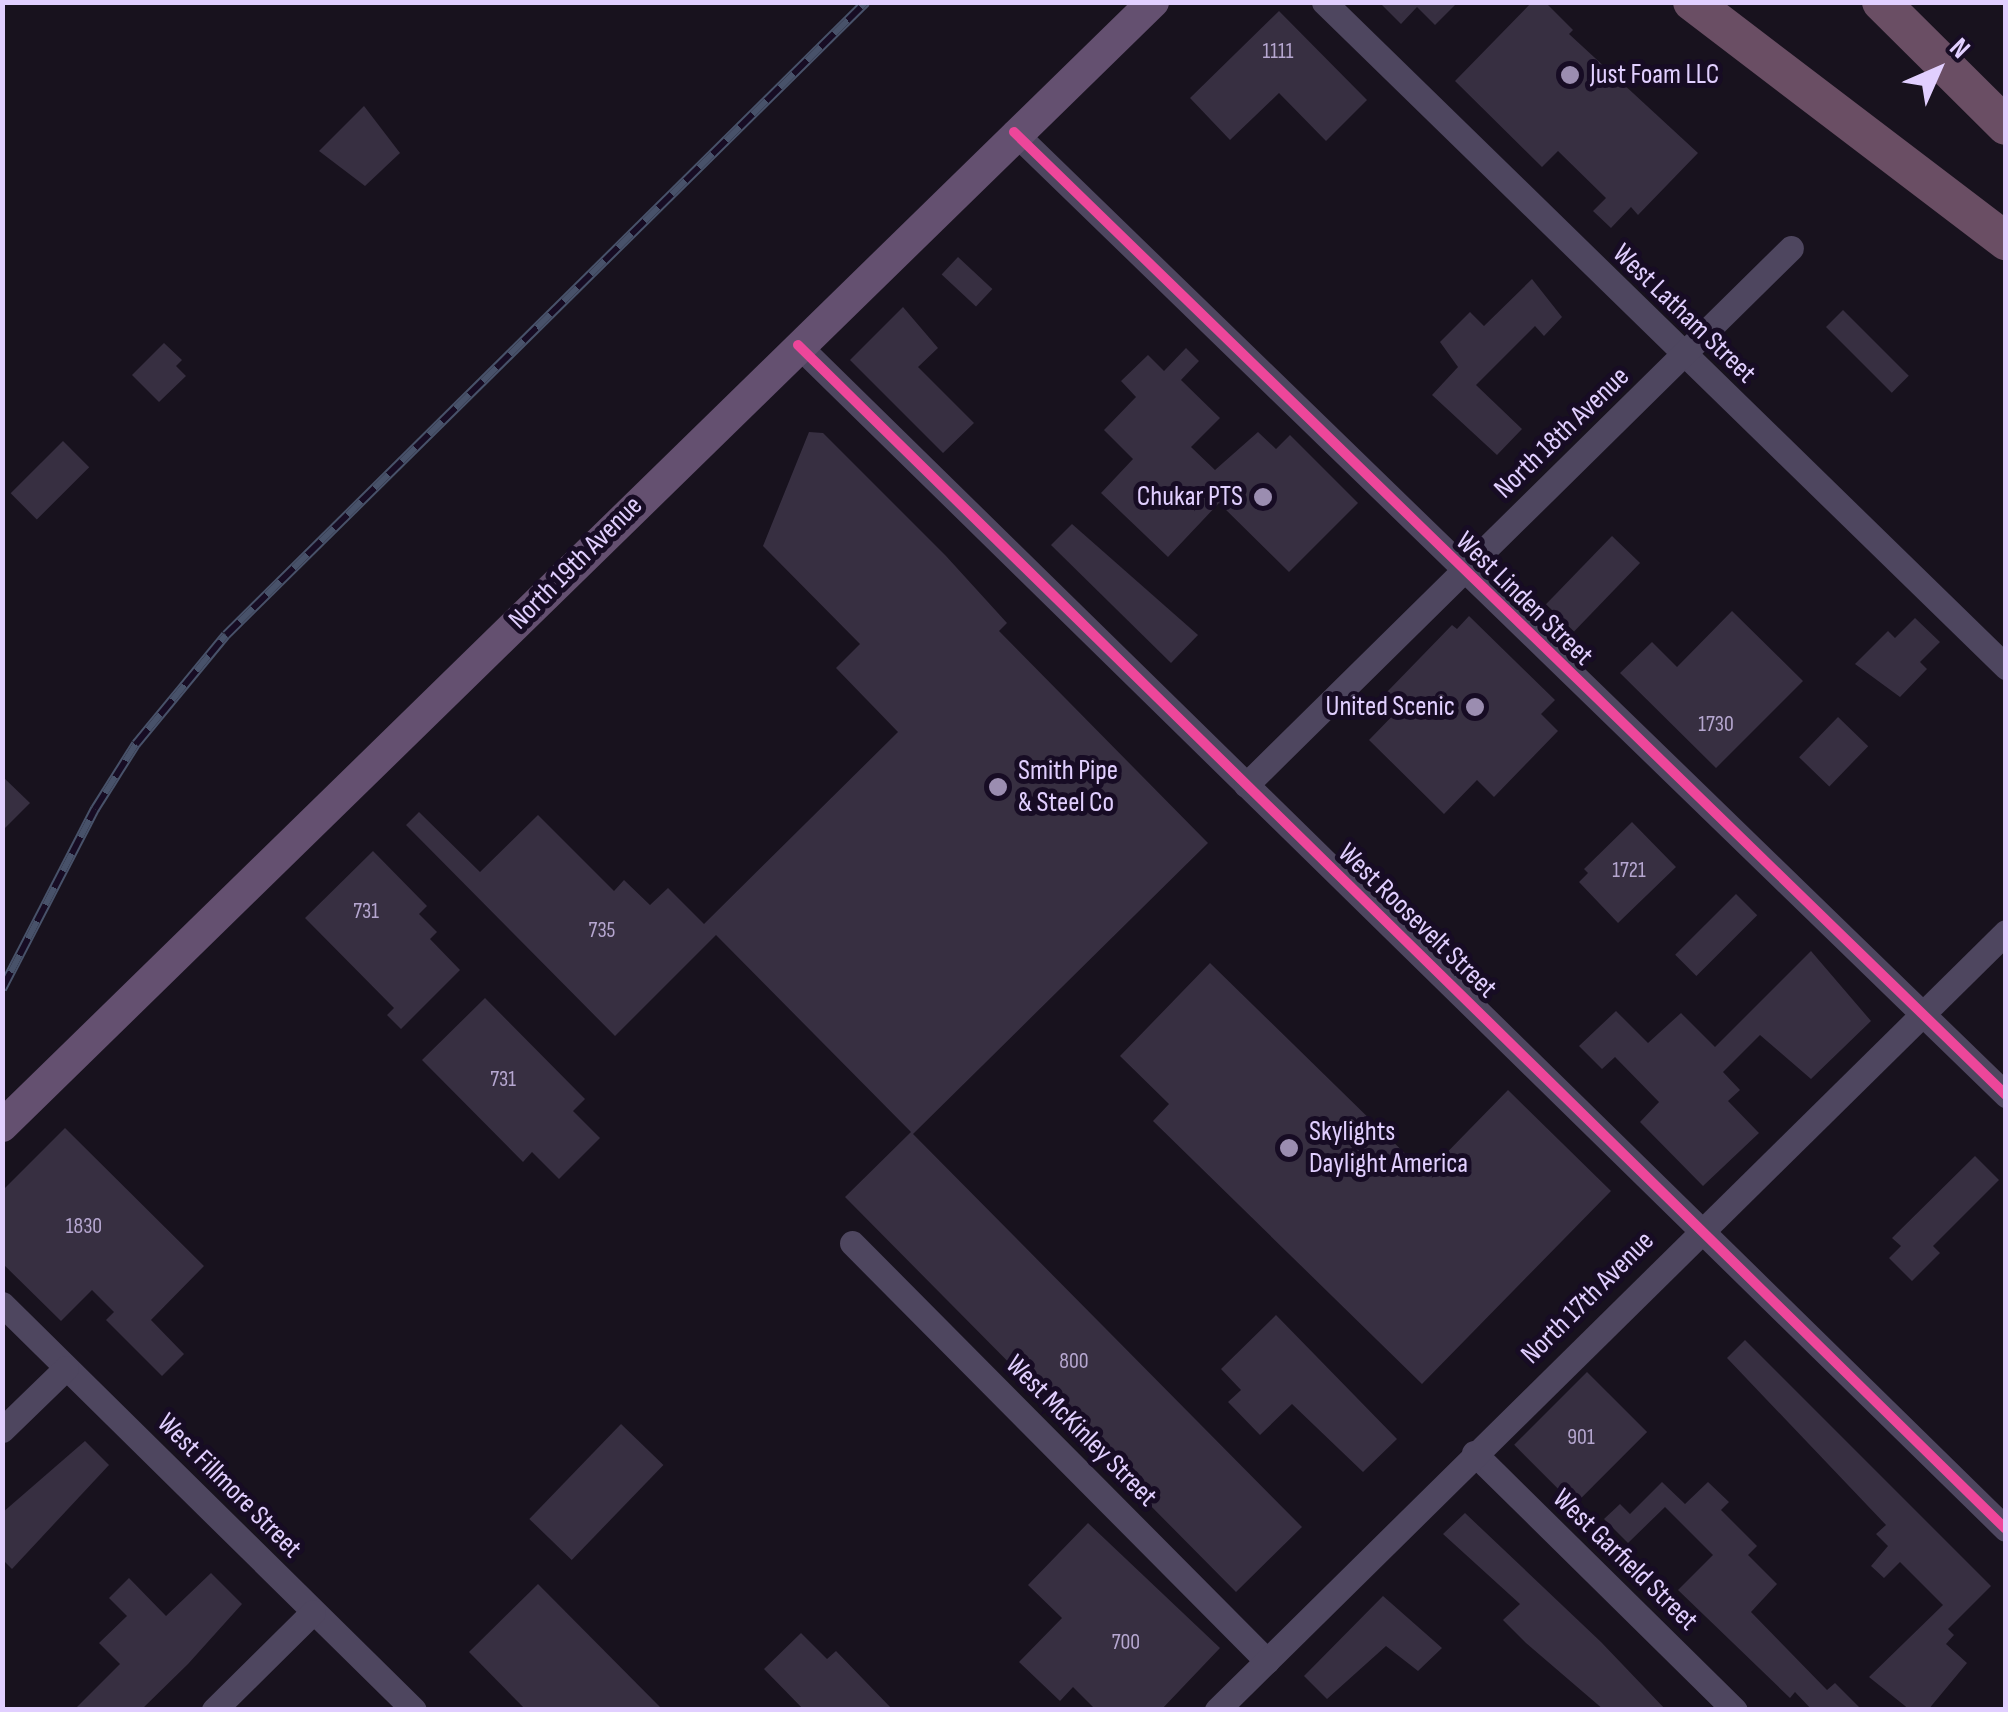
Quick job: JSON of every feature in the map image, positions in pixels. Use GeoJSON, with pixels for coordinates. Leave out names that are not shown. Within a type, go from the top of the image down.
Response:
{"type":"FeatureCollection","features":[{"type":"Feature","properties":{"kind":"highway"},"geometry":{"type":"LineString","coordinates":[[1692,2],[2006,241]]}},
{"type":"Feature","properties":{"kind":"highway"},"geometry":{"type":"LineString","coordinates":[[1881,2],[2006,126]]}},
{"type":"Feature","properties":{"kind":"main road","name":"North 19th Avenue"},"geometry":{"type":"LineString","coordinates":[[2,1126],[236,904],[1014,132],[1154,2]]}},
{"type":"Feature","properties":{"kind":"street","name":"West Latham Street"},"geometry":{"type":"LineString","coordinates":[[1324,2],[2006,667]]}},
{"type":"Feature","properties":{"kind":"street","name":"West Linden Street"},"geometry":{"type":"LineString","coordinates":[[1014,132],[2006,1096]]}},
{"type":"Feature","properties":{"kind":"street","name":"North 18th Avenue"},"geometry":{"type":"LineString","coordinates":[[1246,785],[1791,248]]}},
{"type":"Feature","properties":{"kind":"street","name":"West Roosevelt Street"},"geometry":{"type":"LineString","coordinates":[[798,344],[2006,1529]]}},
{"type":"Feature","properties":{"kind":"street","name":"North 17th Avenue"},"geometry":{"type":"LineString","coordinates":[[1218,1710],[2006,932]]}},
{"type":"Feature","properties":{"kind":"street","name":"West McKinley Street"},"geometry":{"type":"LineString","coordinates":[[852,1243],[1266,1661]]}},
{"type":"Feature","properties":{"kind":"street","name":"West Fillmore Street"},"geometry":{"type":"LineString","coordinates":[[2,1304],[414,1710]]}},
{"type":"Feature","properties":{"kind":"street"},"geometry":{"type":"LineString","coordinates":[[2,1430],[66,1368]]}},
{"type":"Feature","properties":{"kind":"street","name":"West Garfield Street"},"geometry":{"type":"LineString","coordinates":[[1474,1454],[1735,1710]]}},
{"type":"Feature","properties":{"kind":"street"},"geometry":{"type":"LineString","coordinates":[[214,1710],[313,1612]]}},
{"type":"Feature","properties":{"kind":"building"},"geometry":{"type":"Polygon","coordinates":[[[1379,2],[1458,2],[1435,25],[1417,7],[1401,24],[1379,2]]]}},
{"type":"Feature","properties":{"kind":"building"},"geometry":{"type":"Polygon","coordinates":[[[1532,2],[1545,2],[1573,30],[1569,34],[1698,153],[1638,215],[1631,207],[1611,228],[1593,211],[1606,198],[1558,151],[1542,167],[1455,81],[1532,2]]]}},
{"type":"Feature","properties":{"kind":"building"},"geometry":{"type":"Polygon","coordinates":[[[1279,11],[1367,100],[1326,141],[1279,93],[1230,140],[1190,98],[1279,11]]]}},
{"type":"Feature","properties":{"kind":"building"},"geometry":{"type":"Polygon","coordinates":[[[364,106],[400,153],[365,186],[319,151],[364,106]]]}},
{"type":"Feature","properties":{"kind":"building"},"geometry":{"type":"Polygon","coordinates":[[[958,257],[992,289],[976,307],[942,275],[958,257]]]}},
{"type":"Feature","properties":{"kind":"building"},"geometry":{"type":"Polygon","coordinates":[[[1532,279],[1562,317],[1544,336],[1535,326],[1476,385],[1522,429],[1497,455],[1432,395],[1458,367],[1440,342],[1470,312],[1484,326],[1532,279]]]}},
{"type":"Feature","properties":{"kind":"building"},"geometry":{"type":"Polygon","coordinates":[[[903,307],[938,348],[918,367],[974,423],[943,453],[850,360],[903,307]]]}},
{"type":"Feature","properties":{"kind":"building"},"geometry":{"type":"Polygon","coordinates":[[[1843,310],[1909,376],[1892,393],[1826,327],[1843,310]]]}},
{"type":"Feature","properties":{"kind":"building"},"geometry":{"type":"Polygon","coordinates":[[[164,343],[182,360],[176,366],[186,376],[159,402],[132,375],[164,343]]]}},
{"type":"Feature","properties":{"kind":"building"},"geometry":{"type":"Polygon","coordinates":[[[1186,348],[1199,361],[1181,380],[1220,418],[1191,447],[1215,470],[1258,432],[1276,449],[1290,435],[1358,503],[1289,572],[1219,503],[1168,557],[1101,493],[1133,459],[1104,430],[1136,397],[1121,381],[1148,355],[1164,371],[1186,348]]]}},
{"type":"Feature","properties":{"kind":"building","name":"Smith Pipe & Steel Co"},"geometry":{"type":"Polygon","coordinates":[[[809,432],[823,433],[946,556],[1007,623],[999,631],[1208,843],[913,1134],[1302,1527],[1236,1592],[845,1197],[911,1132],[716,935],[615,1036],[406,825],[419,812],[480,872],[538,815],[614,891],[624,880],[650,905],[668,888],[704,924],[898,732],[836,668],[860,644],[763,546],[809,432]]]}},
{"type":"Feature","properties":{"kind":"building"},"geometry":{"type":"Polygon","coordinates":[[[63,441],[89,467],[37,519],[11,493],[63,441]]]}},
{"type":"Feature","properties":{"kind":"building"},"geometry":{"type":"Polygon","coordinates":[[[1072,524],[1198,635],[1171,663],[1051,545],[1072,524]]]}},
{"type":"Feature","properties":{"kind":"building"},"geometry":{"type":"Polygon","coordinates":[[[1612,536],[1640,563],[1574,631],[1546,604],[1612,536]]]}},
{"type":"Feature","properties":{"kind":"building"},"geometry":{"type":"Polygon","coordinates":[[[1732,611],[1803,681],[1716,768],[1620,673],[1652,642],[1677,667],[1732,611]]]}},
{"type":"Feature","properties":{"kind":"building","name":"United Scenic"},"geometry":{"type":"Polygon","coordinates":[[[1469,616],[1555,700],[1541,714],[1558,731],[1494,797],[1477,780],[1444,814],[1369,740],[1401,707],[1386,693],[1452,625],[1457,629],[1469,616]]]}},
{"type":"Feature","properties":{"kind":"building"},"geometry":{"type":"Polygon","coordinates":[[[1915,618],[1940,642],[1920,662],[1927,669],[1900,697],[1855,664],[1888,631],[1895,638],[1915,618]]]}},
{"type":"Feature","properties":{"kind":"building"},"geometry":{"type":"Polygon","coordinates":[[[1838,717],[1868,746],[1829,786],[1799,757],[1838,717]]]}},
{"type":"Feature","properties":{"kind":"building"},"geometry":{"type":"Polygon","coordinates":[[[2,776],[30,803],[2,831],[2,776]]]}},
{"type":"Feature","properties":{"kind":"building"},"geometry":{"type":"Polygon","coordinates":[[[1632,822],[1676,867],[1618,923],[1579,882],[1588,873],[1584,869],[1632,822]]]}},
{"type":"Feature","properties":{"kind":"building"},"geometry":{"type":"Polygon","coordinates":[[[373,851],[427,906],[419,914],[437,932],[430,939],[460,970],[401,1029],[387,1015],[394,1008],[305,918],[373,851]]]}},
{"type":"Feature","properties":{"kind":"building"},"geometry":{"type":"Polygon","coordinates":[[[1736,894],[1757,915],[1696,976],[1675,955],[1736,894]]]}},
{"type":"Feature","properties":{"kind":"building"},"geometry":{"type":"Polygon","coordinates":[[[1811,951],[1871,1021],[1811,1079],[1760,1035],[1723,1072],[1740,1090],[1728,1101],[1759,1133],[1703,1186],[1640,1122],[1659,1102],[1615,1057],[1602,1069],[1579,1046],[1616,1011],[1648,1043],[1681,1013],[1715,1047],[1811,951]]]}},
{"type":"Feature","properties":{"kind":"building"},"geometry":{"type":"Polygon","coordinates":[[[1210,963],[1426,1174],[1508,1090],[1611,1191],[1422,1384],[1153,1121],[1169,1104],[1120,1056],[1210,963]]]}},
{"type":"Feature","properties":{"kind":"building"},"geometry":{"type":"Polygon","coordinates":[[[485,998],[585,1099],[573,1111],[600,1138],[559,1179],[532,1152],[523,1162],[422,1060],[485,998]]]}},
{"type":"Feature","properties":{"kind":"building"},"geometry":{"type":"Polygon","coordinates":[[[65,1128],[204,1266],[151,1320],[184,1354],[162,1376],[106,1320],[114,1312],[92,1290],[61,1321],[2,1263],[2,1191],[65,1128]]]}},
{"type":"Feature","properties":{"kind":"building"},"geometry":{"type":"Polygon","coordinates":[[[1975,1156],[1999,1180],[1933,1246],[1940,1253],[1912,1281],[1889,1258],[1901,1246],[1892,1238],[1975,1156]]]}},
{"type":"Feature","properties":{"kind":"building"},"geometry":{"type":"Polygon","coordinates":[[[1276,1315],[1397,1439],[1363,1472],[1292,1404],[1260,1435],[1228,1402],[1241,1390],[1221,1369],[1276,1315]]]}},
{"type":"Feature","properties":{"kind":"building"},"geometry":{"type":"Polygon","coordinates":[[[1745,1340],[1991,1586],[1948,1629],[1954,1635],[1946,1644],[1967,1663],[1928,1710],[1910,1710],[1869,1677],[1943,1605],[1900,1562],[1884,1578],[1871,1566],[1888,1546],[1876,1534],[1886,1525],[1727,1358],[1745,1340]]]}},
{"type":"Feature","properties":{"kind":"building"},"geometry":{"type":"Polygon","coordinates":[[[1587,1372],[1647,1432],[1574,1505],[1514,1445],[1587,1372]]]}},
{"type":"Feature","properties":{"kind":"building"},"geometry":{"type":"Polygon","coordinates":[[[621,1424],[663,1465],[572,1560],[529,1519],[621,1424]]]}},
{"type":"Feature","properties":{"kind":"building"},"geometry":{"type":"Polygon","coordinates":[[[85,1441],[109,1465],[12,1569],[2,1559],[2,1513],[85,1441]]]}},
{"type":"Feature","properties":{"kind":"building"},"geometry":{"type":"Polygon","coordinates":[[[1662,1482],[1685,1504],[1708,1482],[1729,1502],[1721,1510],[1757,1546],[1748,1555],[1777,1584],[1751,1612],[1827,1690],[1835,1683],[1862,1710],[1812,1710],[1795,1692],[1790,1698],[1678,1590],[1713,1555],[1665,1507],[1628,1543],[1604,1519],[1620,1504],[1630,1514],[1662,1482]]]}},
{"type":"Feature","properties":{"kind":"building"},"geometry":{"type":"Polygon","coordinates":[[[1465,1513],[1601,1642],[1666,1710],[1604,1710],[1526,1643],[1503,1620],[1520,1604],[1443,1534],[1465,1513]]]}},
{"type":"Feature","properties":{"kind":"building"},"geometry":{"type":"Polygon","coordinates":[[[1088,1523],[1220,1648],[1161,1710],[1096,1710],[1073,1687],[1060,1701],[1019,1662],[1062,1618],[1028,1585],[1088,1523]]]}},
{"type":"Feature","properties":{"kind":"building"},"geometry":{"type":"Polygon","coordinates":[[[211,1573],[242,1604],[188,1664],[141,1710],[74,1710],[120,1664],[99,1643],[127,1616],[109,1598],[129,1578],[166,1616],[211,1573]]]}},
{"type":"Feature","properties":{"kind":"building"},"geometry":{"type":"Polygon","coordinates":[[[538,1584],[663,1710],[526,1710],[469,1652],[538,1584]]]}},
{"type":"Feature","properties":{"kind":"building"},"geometry":{"type":"Polygon","coordinates":[[[1383,1596],[1442,1648],[1418,1671],[1386,1646],[1327,1699],[1304,1676],[1383,1596]]]}},
{"type":"Feature","properties":{"kind":"building"},"geometry":{"type":"Polygon","coordinates":[[[801,1633],[827,1659],[836,1651],[893,1710],[804,1710],[764,1669],[801,1633]]]}},
{"type":"Feature","properties":{"kind":"railway"},"geometry":{"type":"LineString","coordinates":[[2,989],[95,809],[136,744],[226,635],[866,2]]}},
{"type":"Feature","properties":{"kind":"cycle path"},"geometry":{"type":"LineString","coordinates":[[1014,132],[2006,1095]]}},
{"type":"Feature","properties":{"kind":"cycle path"},"geometry":{"type":"LineString","coordinates":[[798,345],[2006,1529]]}},
{"type":"Feature","properties":{"kind":"place","name":"Just Foam LLC"},"geometry":{"type":"Point","coordinates":[1570,75]}},
{"type":"Feature","properties":{"kind":"place","name":"Chukar PTS"},"geometry":{"type":"Point","coordinates":[1263,497]}},
{"type":"Feature","properties":{"kind":"place","name":"United Scenic"},"geometry":{"type":"Point","coordinates":[1475,707]}},
{"type":"Feature","properties":{"kind":"place","name":"Smith Pipe & Steel Co"},"geometry":{"type":"Point","coordinates":[998,787]}},
{"type":"Feature","properties":{"kind":"place","name":"Skylights Daylight America"},"geometry":{"type":"Point","coordinates":[1289,1148]}}]}
